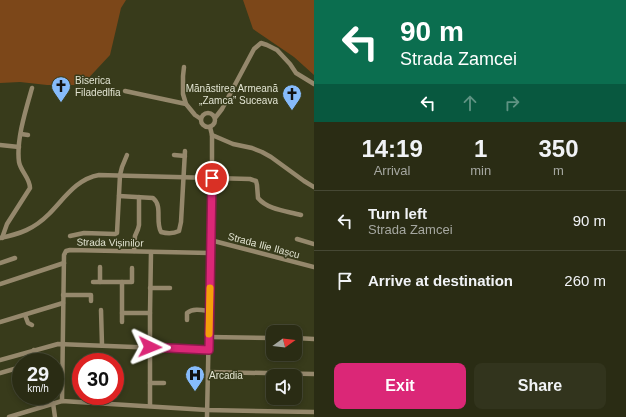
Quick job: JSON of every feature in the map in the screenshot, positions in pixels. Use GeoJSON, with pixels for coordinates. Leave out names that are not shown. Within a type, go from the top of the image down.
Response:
{"type":"FeatureCollection","features":[{"type":"Feature","properties":{"kind":"street"},"geometry":{"type":"LineString","coordinates":[[184,67],[183,94],[186,104],[201,119],[205,127],[210,127],[215,123],[215,118],[222,110],[254,49],[261,43],[277,50],[296,73],[314,84]]}},
{"type":"Feature","properties":{"kind":"street"},"geometry":{"type":"LineString","coordinates":[[1,238],[7,224],[30,188],[28,179],[20,165],[19,147],[32,88]]}},
{"type":"Feature","properties":{"kind":"street"},"geometry":{"type":"LineString","coordinates":[[125,91],[186,104]]}},
{"type":"Feature","properties":{"kind":"street"},"geometry":{"type":"LineString","coordinates":[[201,119],[204,114],[209,113],[215,118]]}},
{"type":"Feature","properties":{"kind":"street"},"geometry":{"type":"LineString","coordinates":[[207,417],[212,178],[212,135],[210,127]]}},
{"type":"Feature","properties":{"kind":"street"},"geometry":{"type":"LineString","coordinates":[[21,134],[28,135]]}},
{"type":"Feature","properties":{"kind":"street"},"geometry":{"type":"LineString","coordinates":[[212,135],[233,144],[262,152],[314,187]]}},
{"type":"Feature","properties":{"kind":"street"},"geometry":{"type":"LineString","coordinates":[[0,145],[19,147]]}},
{"type":"Feature","properties":{"kind":"street"},"geometry":{"type":"LineString","coordinates":[[119,196],[152,198],[156,200],[158,205],[158,228],[161,232],[168,234],[179,231],[185,153],[174,155]]}},
{"type":"Feature","properties":{"kind":"street"},"geometry":{"type":"LineString","coordinates":[[70,236],[84,233],[117,233],[120,176],[127,155]]}},
{"type":"Feature","properties":{"kind":"street"},"geometry":{"type":"LineString","coordinates":[[1,238],[21,233],[33,226],[48,215],[77,184],[92,176],[99,175],[252,180],[256,181],[258,198],[264,204],[301,215]]}},
{"type":"Feature","properties":{"kind":"street"},"geometry":{"type":"LineString","coordinates":[[134,251],[135,236],[139,225],[139,197]]}},
{"type":"Feature","properties":{"kind":"street"},"geometry":{"type":"LineString","coordinates":[[297,239],[314,244]]}},
{"type":"Feature","properties":{"kind":"street","name":"Strada Ilie Ilașcu"},"geometry":{"type":"LineString","coordinates":[[210,240],[314,267]]}},
{"type":"Feature","properties":{"kind":"street","name":"Strada Vișinilor"},"geometry":{"type":"LineString","coordinates":[[62,353],[64,255],[66,251],[210,253]]}},
{"type":"Feature","properties":{"kind":"street"},"geometry":{"type":"LineString","coordinates":[[150,406],[151,252]]}},
{"type":"Feature","properties":{"kind":"street"},"geometry":{"type":"LineString","coordinates":[[0,263],[15,258]]}},
{"type":"Feature","properties":{"kind":"street"},"geometry":{"type":"LineString","coordinates":[[0,284],[64,263]]}},
{"type":"Feature","properties":{"kind":"street"},"geometry":{"type":"LineString","coordinates":[[100,267],[100,282]]}},
{"type":"Feature","properties":{"kind":"street"},"geometry":{"type":"LineString","coordinates":[[93,282],[132,282],[132,268]]}},
{"type":"Feature","properties":{"kind":"street"},"geometry":{"type":"LineString","coordinates":[[122,282],[122,322]]}},
{"type":"Feature","properties":{"kind":"street"},"geometry":{"type":"LineString","coordinates":[[150,288],[170,288]]}},
{"type":"Feature","properties":{"kind":"street"},"geometry":{"type":"LineString","coordinates":[[63,295],[91,295],[91,301]]}},
{"type":"Feature","properties":{"kind":"street"},"geometry":{"type":"LineString","coordinates":[[0,322],[63,304]]}},
{"type":"Feature","properties":{"kind":"street"},"geometry":{"type":"LineString","coordinates":[[101,310],[102,346]]}},
{"type":"Feature","properties":{"kind":"street"},"geometry":{"type":"LineString","coordinates":[[187,320],[187,313],[190,310],[209,311]]}},
{"type":"Feature","properties":{"kind":"street"},"geometry":{"type":"LineString","coordinates":[[122,314],[150,313]]}},
{"type":"Feature","properties":{"kind":"street"},"geometry":{"type":"LineString","coordinates":[[25,315],[28,323],[32,325]]}},
{"type":"Feature","properties":{"kind":"street"},"geometry":{"type":"LineString","coordinates":[[209,337],[266,338]]}},
{"type":"Feature","properties":{"kind":"street"},"geometry":{"type":"LineString","coordinates":[[302,338],[314,339]]}},
{"type":"Feature","properties":{"kind":"street"},"geometry":{"type":"LineString","coordinates":[[0,360],[52,345],[62,344],[209,350]]}},
{"type":"Feature","properties":{"kind":"street"},"geometry":{"type":"LineString","coordinates":[[0,373],[12,370]]}},
{"type":"Feature","properties":{"kind":"street"},"geometry":{"type":"LineString","coordinates":[[208,372],[314,374]]}},
{"type":"Feature","properties":{"kind":"street"},"geometry":{"type":"LineString","coordinates":[[150,383],[164,383]]}},
{"type":"Feature","properties":{"kind":"street"},"geometry":{"type":"LineString","coordinates":[[64,401],[207,410],[314,412]]}},
{"type":"Feature","properties":{"kind":"street"},"geometry":{"type":"LineString","coordinates":[[9,417],[47,405]]}},
{"type":"Feature","properties":{"kind":"street"},"geometry":{"type":"LineString","coordinates":[[53,405],[55,417]]}},
{"type":"Feature","properties":{"kind":"street"},"geometry":{"type":"LineString","coordinates":[[279,411],[279,417]]}},
{"type":"Feature","properties":{"kind":"shaded area"},"geometry":{"type":"Polygon","coordinates":[[[0,0],[126,0],[121,8],[110,55],[82,85],[47,85],[20,82],[0,83],[0,0]]]}},
{"type":"Feature","properties":{"kind":"shaded area"},"geometry":{"type":"Polygon","coordinates":[[[243,0],[314,0],[314,75],[294,57],[253,29],[243,0]]]}},
{"type":"Feature","properties":{"kind":"slow traffic"},"geometry":{"type":"LineString","coordinates":[[209,334],[210,288]]}},
{"type":"Feature","properties":{"kind":"place","name":"Biserica Filadedlfia"},"geometry":{"type":"Point","coordinates":[61,103]}},
{"type":"Feature","properties":{"kind":"place","name":"Mănăstirea Armeană „Zamca” Suceava"},"geometry":{"type":"Point","coordinates":[292,111]}},
{"type":"Feature","properties":{"kind":"place","name":"Arcadia"},"geometry":{"type":"Point","coordinates":[195,392]}},
{"type":"Feature","properties":{"kind":"route"},"geometry":{"type":"LineString","coordinates":[[150,347],[209,350],[212,178]]}}]}
